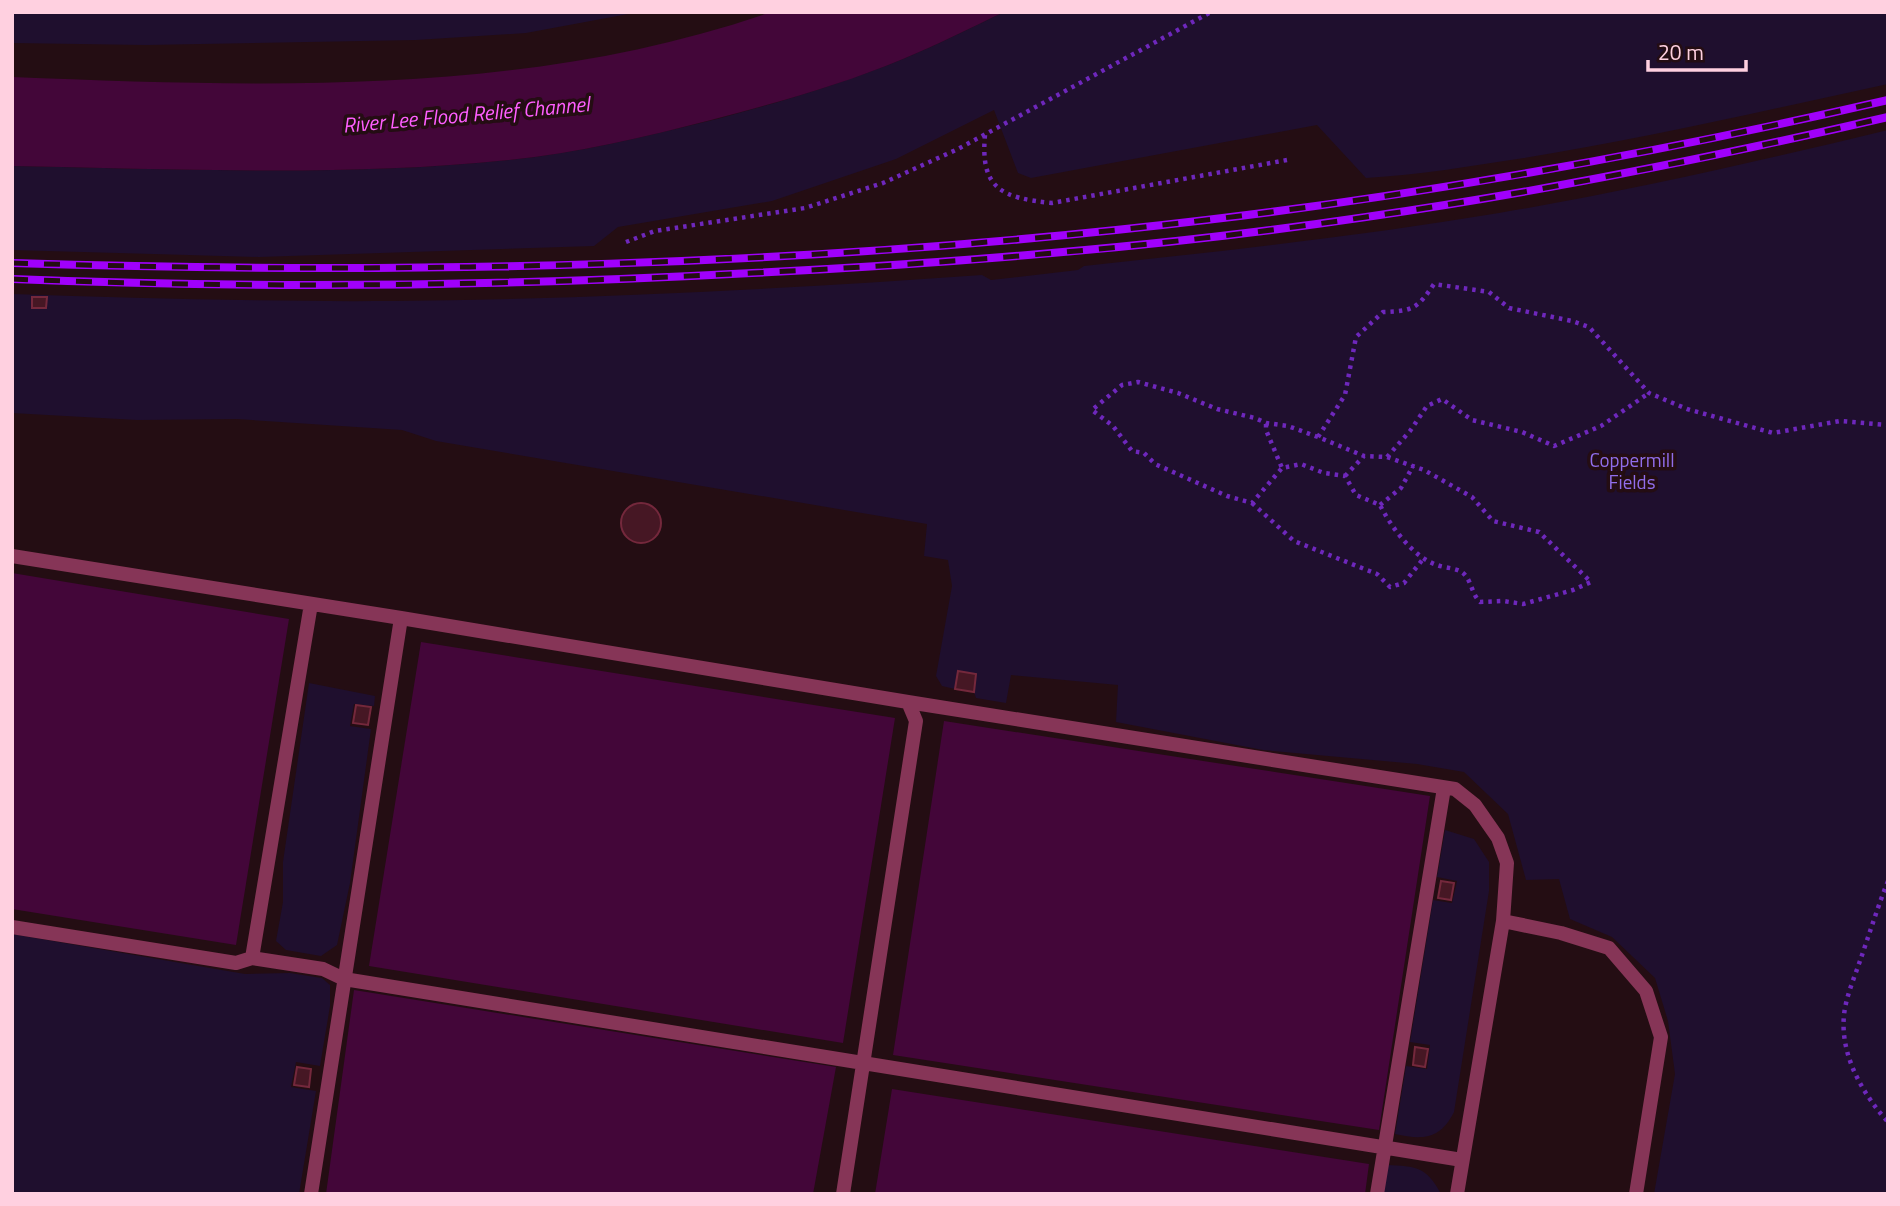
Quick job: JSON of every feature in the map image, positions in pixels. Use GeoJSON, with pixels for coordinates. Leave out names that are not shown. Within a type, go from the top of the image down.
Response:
{"type":"FeatureCollection","features":[{"type":"Feature","properties":{"kind":"lane"},"geometry":{"type":"LineString","coordinates":[[12,556],[1455,789],[1475,805],[1497,838],[1507,863],[1503,921],[1457,1194]]}},
{"type":"Feature","properties":{"kind":"lane"},"geometry":{"type":"LineString","coordinates":[[252,958],[311,604]]}},
{"type":"Feature","properties":{"kind":"lane"},"geometry":{"type":"LineString","coordinates":[[311,1194],[401,618]]}},
{"type":"Feature","properties":{"kind":"lane"},"geometry":{"type":"LineString","coordinates":[[843,1194],[916,721],[908,702]]}},
{"type":"Feature","properties":{"kind":"lane"},"geometry":{"type":"LineString","coordinates":[[1377,1194],[1444,788]]}},
{"type":"Feature","properties":{"kind":"lane"},"geometry":{"type":"LineString","coordinates":[[1503,921],[1561,933],[1609,948],[1646,991],[1661,1037],[1636,1194]]}},
{"type":"Feature","properties":{"kind":"lane"},"geometry":{"type":"LineString","coordinates":[[12,927],[236,964],[252,958],[323,969],[344,979],[1462,1160]]}},
{"type":"Feature","properties":{"kind":"path"},"geometry":{"type":"LineString","coordinates":[[626,242],[655,231],[805,208],[884,183],[958,149],[1211,12]]}},
{"type":"Feature","properties":{"kind":"path"},"geometry":{"type":"LineString","coordinates":[[986,134],[983,159],[988,177],[1002,190],[1033,201],[1052,202],[1287,160]]}},
{"type":"Feature","properties":{"kind":"path"},"geometry":{"type":"LineString","coordinates":[[1318,437],[1345,395],[1356,337],[1383,312],[1406,311],[1419,306],[1434,284],[1489,292],[1509,308],[1589,327],[1648,393],[1687,409],[1773,433],[1840,421],[1888,425]]}},
{"type":"Feature","properties":{"kind":"path"},"geometry":{"type":"LineString","coordinates":[[1345,476],[1356,495],[1380,505],[1387,519],[1423,559],[1438,566],[1461,571],[1469,579],[1473,595],[1480,602],[1523,604],[1591,582],[1539,532],[1493,521],[1472,497],[1424,470],[1387,457],[1364,456],[1288,426],[1266,424],[1255,418],[1217,409],[1178,393],[1138,382],[1122,386],[1091,410],[1113,426],[1132,451],[1144,453],[1155,464],[1227,496],[1252,503],[1294,541],[1377,574],[1390,587],[1404,583],[1423,559]]}},
{"type":"Feature","properties":{"kind":"path"},"geometry":{"type":"LineString","coordinates":[[1387,457],[1427,406],[1442,399],[1472,420],[1522,432],[1554,446],[1601,426],[1648,393]]}},
{"type":"Feature","properties":{"kind":"path"},"geometry":{"type":"LineString","coordinates":[[1266,424],[1282,468]]}},
{"type":"Feature","properties":{"kind":"path"},"geometry":{"type":"LineString","coordinates":[[1345,476],[1364,456]]}},
{"type":"Feature","properties":{"kind":"path"},"geometry":{"type":"LineString","coordinates":[[1252,503],[1282,468],[1301,464],[1324,473],[1345,476]]}},
{"type":"Feature","properties":{"kind":"path"},"geometry":{"type":"LineString","coordinates":[[1380,505],[1401,488],[1413,466]]}},
{"type":"Feature","properties":{"kind":"path"},"geometry":{"type":"LineString","coordinates":[[1888,881],[1844,1013],[1844,1033],[1846,1051],[1854,1072],[1864,1092],[1888,1122]]}},
{"type":"Feature","properties":{"kind":"green space"},"geometry":{"type":"Polygon","coordinates":[[[12,12],[639,12],[526,33],[416,40],[146,45],[12,43],[12,12]]]}},
{"type":"Feature","properties":{"kind":"green space"},"geometry":{"type":"Polygon","coordinates":[[[1004,12],[1888,12],[1888,84],[1570,150],[1445,170],[1366,178],[1317,125],[1031,178],[1018,173],[994,110],[896,159],[772,201],[618,227],[594,246],[259,257],[12,250],[12,166],[199,170],[385,169],[509,160],[561,153],[741,113],[811,92],[903,59],[1004,12]]]}},
{"type":"Feature","properties":{"kind":"green space","name":"Coppermill Fields"},"geometry":{"type":"Polygon","coordinates":[[[1888,130],[1888,1194],[1654,1194],[1675,1074],[1668,1021],[1655,978],[1612,937],[1570,919],[1559,879],[1526,880],[1508,814],[1464,772],[1417,764],[1263,750],[1116,722],[1118,685],[1011,675],[1006,703],[976,698],[976,674],[958,671],[955,689],[942,686],[936,676],[952,586],[948,560],[924,556],[927,524],[436,441],[402,430],[237,419],[137,420],[12,413],[12,294],[394,301],[688,292],[982,275],[991,280],[1078,270],[1084,266],[1344,236],[1499,213],[1694,175],[1888,130]]]}},
{"type":"Feature","properties":{"kind":"green space"},"geometry":{"type":"Polygon","coordinates":[[[309,683],[375,696],[374,706],[354,704],[350,726],[371,729],[350,883],[337,945],[321,956],[286,950],[276,941],[283,902],[283,862],[309,683]]]}},
{"type":"Feature","properties":{"kind":"green space"},"geometry":{"type":"Polygon","coordinates":[[[1445,830],[1474,839],[1489,862],[1489,891],[1454,1112],[1436,1133],[1414,1137],[1395,1134],[1406,1066],[1427,1069],[1430,1045],[1410,1042],[1433,900],[1452,903],[1457,881],[1437,877],[1445,830]]]}},
{"type":"Feature","properties":{"kind":"green space"},"geometry":{"type":"Polygon","coordinates":[[[12,934],[245,974],[290,973],[322,978],[330,985],[330,1006],[320,1066],[296,1062],[291,1087],[316,1091],[299,1194],[12,1194],[12,934]]]}},
{"type":"Feature","properties":{"kind":"green space"},"geometry":{"type":"Polygon","coordinates":[[[1387,1165],[1420,1170],[1431,1178],[1441,1194],[1383,1194],[1387,1165]]]}},
{"type":"Feature","properties":{"kind":"water","name":"River Lee Flood Relief Channel"},"geometry":{"type":"Polygon","coordinates":[[[771,12],[1004,12],[916,54],[832,85],[686,126],[560,153],[509,160],[385,169],[199,170],[12,166],[12,77],[299,83],[491,73],[585,59],[679,40],[771,12]]]}},
{"type":"Feature","properties":{"kind":"water"},"geometry":{"type":"Polygon","coordinates":[[[12,573],[289,619],[236,945],[12,909],[12,573]]]}},
{"type":"Feature","properties":{"kind":"water"},"geometry":{"type":"Polygon","coordinates":[[[421,642],[895,718],[843,1043],[369,966],[421,642]]]}},
{"type":"Feature","properties":{"kind":"water"},"geometry":{"type":"Polygon","coordinates":[[[944,721],[1430,796],[1379,1130],[893,1055],[944,721]]]}},
{"type":"Feature","properties":{"kind":"water"},"geometry":{"type":"Polygon","coordinates":[[[354,990],[836,1067],[813,1194],[326,1194],[354,990]]]}},
{"type":"Feature","properties":{"kind":"water"},"geometry":{"type":"Polygon","coordinates":[[[892,1089],[1369,1164],[1365,1194],[875,1194],[892,1089]]]}},
{"type":"Feature","properties":{"kind":"building"},"geometry":{"type":"Polygon","coordinates":[[[32,297],[47,297],[46,308],[32,308],[32,297]]]}},
{"type":"Feature","properties":{"kind":"building"},"geometry":{"type":"Polygon","coordinates":[[[641,503],[649,504],[655,509],[660,515],[660,531],[655,537],[649,542],[641,543],[633,542],[627,537],[622,531],[621,523],[622,515],[627,509],[633,504],[641,503]]]}},
{"type":"Feature","properties":{"kind":"building"},"geometry":{"type":"Polygon","coordinates":[[[958,671],[976,674],[974,692],[955,689],[958,671]]]}},
{"type":"Feature","properties":{"kind":"building"},"geometry":{"type":"Polygon","coordinates":[[[356,705],[371,707],[368,725],[353,723],[356,705]]]}},
{"type":"Feature","properties":{"kind":"building"},"geometry":{"type":"Polygon","coordinates":[[[1441,881],[1454,883],[1451,900],[1438,898],[1441,881]]]}},
{"type":"Feature","properties":{"kind":"building"},"geometry":{"type":"Polygon","coordinates":[[[1415,1047],[1428,1049],[1425,1067],[1413,1065],[1415,1047]]]}},
{"type":"Feature","properties":{"kind":"building"},"geometry":{"type":"Polygon","coordinates":[[[297,1067],[311,1069],[309,1087],[294,1085],[297,1067]]]}},
{"type":"Feature","properties":{"kind":"railway"},"geometry":{"type":"LineString","coordinates":[[12,263],[311,268],[610,264],[909,248],[1058,236],[1292,209],[1463,184],[1634,154],[1888,100]]}},
{"type":"Feature","properties":{"kind":"railway"},"geometry":{"type":"LineString","coordinates":[[12,279],[290,285],[567,281],[906,264],[1060,252],[1290,228],[1432,207],[1693,160],[1888,117]]}}]}
